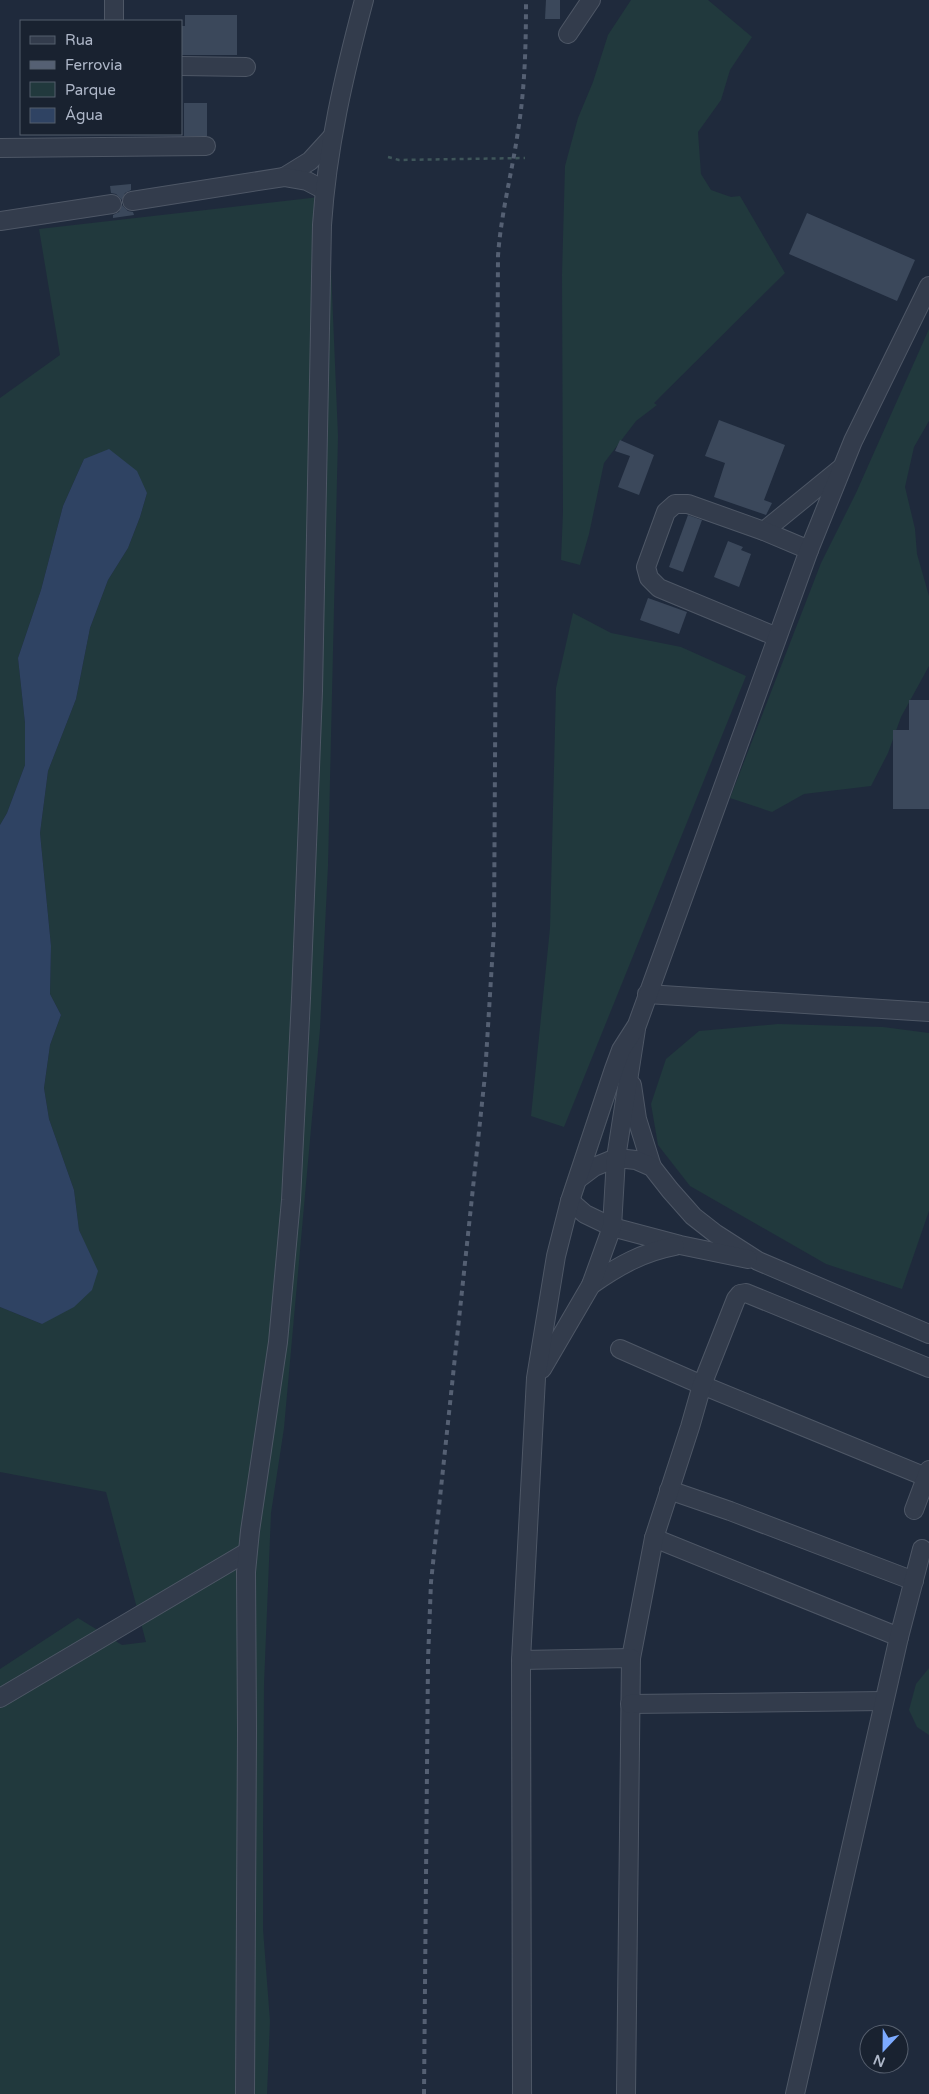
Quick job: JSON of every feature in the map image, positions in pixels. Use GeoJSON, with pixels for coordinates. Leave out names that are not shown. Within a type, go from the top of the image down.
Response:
{"type":"FeatureCollection","features":[{"type":"Feature","properties":{"kind":"street"},"geometry":{"type":"LineString","coordinates":[[114,0],[114,20]]}},
{"type":"Feature","properties":{"kind":"street"},"geometry":{"type":"LineString","coordinates":[[245,2094],[247,1731],[245,1599],[247,1552],[278,1342],[291,1200],[301,998],[312,691],[319,417],[318,339],[324,190],[331,138],[341,88],[364,0]]}},
{"type":"Feature","properties":{"kind":"street"},"geometry":{"type":"LineString","coordinates":[[568,34],[591,0]]}},
{"type":"Feature","properties":{"kind":"street"},"geometry":{"type":"LineString","coordinates":[[182,66],[246,67]]}},
{"type":"Feature","properties":{"kind":"street"},"geometry":{"type":"LineString","coordinates":[[284,178],[310,161],[331,138]]}},
{"type":"Feature","properties":{"kind":"street"},"geometry":{"type":"LineString","coordinates":[[0,148],[112,140],[206,146]]}},
{"type":"Feature","properties":{"kind":"street"},"geometry":{"type":"LineString","coordinates":[[132,201],[284,178],[307,182],[324,190]]}},
{"type":"Feature","properties":{"kind":"street"},"geometry":{"type":"LineString","coordinates":[[0,221],[112,204]]}},
{"type":"Feature","properties":{"kind":"street"},"geometry":{"type":"LineString","coordinates":[[536,1378],[591,1285],[612,1227],[616,1158],[624,1095],[632,1062],[637,1025],[647,994],[777,637],[853,441],[929,286]]}},
{"type":"Feature","properties":{"kind":"street"},"geometry":{"type":"LineString","coordinates":[[764,531],[843,467]]}},
{"type":"Feature","properties":{"kind":"street"},"geometry":{"type":"LineString","coordinates":[[777,637],[659,588],[650,578],[646,568],[666,512],[675,504],[688,504],[764,531],[810,550]]}},
{"type":"Feature","properties":{"kind":"street"},"geometry":{"type":"LineString","coordinates":[[647,994],[929,1012]]}},
{"type":"Feature","properties":{"kind":"street"},"geometry":{"type":"LineString","coordinates":[[522,2094],[521,1660],[536,1378],[550,1290],[570,1202],[621,1050],[637,1025]]}},
{"type":"Feature","properties":{"kind":"street"},"geometry":{"type":"LineString","coordinates":[[632,1062],[632,1093],[637,1119],[652,1167],[693,1216],[716,1234],[758,1261],[929,1334]]}},
{"type":"Feature","properties":{"kind":"street"},"geometry":{"type":"LineString","coordinates":[[578,1179],[594,1167],[616,1158],[636,1160],[652,1167]]}},
{"type":"Feature","properties":{"kind":"street"},"geometry":{"type":"LineString","coordinates":[[570,1202],[585,1214],[612,1227],[680,1245],[758,1261]]}},
{"type":"Feature","properties":{"kind":"street"},"geometry":{"type":"LineString","coordinates":[[591,1285],[617,1267],[636,1257],[654,1250],[680,1245]]}},
{"type":"Feature","properties":{"kind":"street"},"geometry":{"type":"LineString","coordinates":[[626,2094],[631,1658],[654,1538],[702,1385],[736,1299],[740,1294],[746,1293],[929,1368]]}},
{"type":"Feature","properties":{"kind":"street"},"geometry":{"type":"LineString","coordinates":[[620,1349],[702,1385],[928,1474],[914,1510]]}},
{"type":"Feature","properties":{"kind":"street"},"geometry":{"type":"LineString","coordinates":[[669,1490],[730,1511],[914,1581]]}},
{"type":"Feature","properties":{"kind":"street"},"geometry":{"type":"LineString","coordinates":[[654,1538],[899,1636]]}},
{"type":"Feature","properties":{"kind":"street"},"geometry":{"type":"LineString","coordinates":[[795,2094],[899,1636],[922,1549]]}},
{"type":"Feature","properties":{"kind":"street"},"geometry":{"type":"LineString","coordinates":[[0,1698],[247,1552]]}},
{"type":"Feature","properties":{"kind":"street"},"geometry":{"type":"LineString","coordinates":[[521,1660],[631,1658]]}},
{"type":"Feature","properties":{"kind":"street"},"geometry":{"type":"LineString","coordinates":[[630,1704],[884,1701]]}},
{"type":"Feature","properties":{"kind":"path"},"geometry":{"type":"LineString","coordinates":[[388,157],[399,160],[525,158]]}},
{"type":"Feature","properties":{"kind":"green space"},"geometry":{"type":"Polygon","coordinates":[[[631,0],[708,0],[752,37],[730,70],[721,100],[698,132],[701,174],[711,190],[731,197],[740,196],[785,273],[654,403],[657,405],[636,421],[604,463],[589,534],[580,565],[561,560],[563,512],[562,275],[565,166],[578,118],[593,82],[608,35],[631,0]]]}},
{"type":"Feature","properties":{"kind":"green space"},"geometry":{"type":"Polygon","coordinates":[[[328,196],[338,436],[328,866],[320,1029],[284,1428],[271,1513],[264,1684],[263,1929],[270,2021],[267,2094],[0,2094],[0,1669],[78,1618],[122,1645],[146,1642],[106,1492],[0,1472],[0,1307],[42,1324],[97,1272],[79,1230],[74,1190],[49,1119],[44,1088],[50,1045],[61,1015],[50,994],[51,946],[40,833],[48,771],[76,699],[90,628],[108,580],[128,548],[147,493],[84,459],[63,506],[41,590],[18,658],[25,723],[25,765],[7,813],[0,825],[0,398],[60,355],[39,229],[328,196]]]}},
{"type":"Feature","properties":{"kind":"green space"},"geometry":{"type":"Polygon","coordinates":[[[929,329],[929,421],[914,447],[905,487],[915,529],[917,554],[929,596],[929,666],[901,717],[888,753],[871,786],[804,794],[772,812],[730,798],[821,563],[856,493],[929,329]]]}},
{"type":"Feature","properties":{"kind":"green space"},"geometry":{"type":"Polygon","coordinates":[[[573,613],[611,633],[681,647],[746,676],[564,1127],[531,1116],[550,928],[556,688],[573,613]]]}},
{"type":"Feature","properties":{"kind":"green space"},"geometry":{"type":"Polygon","coordinates":[[[778,1024],[883,1027],[929,1033],[929,1211],[902,1289],[826,1264],[690,1186],[658,1145],[651,1104],[666,1059],[699,1031],[778,1024]]]}},
{"type":"Feature","properties":{"kind":"green space"},"geometry":{"type":"Polygon","coordinates":[[[929,1668],[929,1735],[917,1727],[909,1710],[916,1684],[929,1668]]]}},
{"type":"Feature","properties":{"kind":"water"},"geometry":{"type":"Polygon","coordinates":[[[109,449],[137,471],[147,493],[128,548],[108,580],[90,628],[76,699],[48,771],[40,833],[51,946],[50,994],[61,1015],[50,1045],[44,1088],[49,1119],[74,1190],[79,1230],[98,1271],[92,1290],[74,1307],[42,1324],[0,1307],[0,825],[7,813],[25,765],[25,723],[18,658],[41,590],[63,506],[84,459],[109,449]]]}},
{"type":"Feature","properties":{"kind":"building"},"geometry":{"type":"Polygon","coordinates":[[[546,0],[560,0],[560,19],[545,19],[546,0]]]}},
{"type":"Feature","properties":{"kind":"building"},"geometry":{"type":"Polygon","coordinates":[[[185,15],[237,15],[237,55],[182,55],[182,26],[185,26],[185,15]]]}},
{"type":"Feature","properties":{"kind":"building"},"geometry":{"type":"Polygon","coordinates":[[[184,103],[207,103],[207,136],[184,136],[184,103]]]}},
{"type":"Feature","properties":{"kind":"building"},"geometry":{"type":"Polygon","coordinates":[[[131,184],[131,190],[125,193],[122,200],[116,194],[111,193],[110,186],[131,184]]]}},
{"type":"Feature","properties":{"kind":"building"},"geometry":{"type":"Polygon","coordinates":[[[122,205],[128,211],[133,212],[134,215],[113,218],[113,215],[119,212],[122,205]]]}},
{"type":"Feature","properties":{"kind":"building"},"geometry":{"type":"Polygon","coordinates":[[[807,213],[915,260],[897,301],[789,254],[807,213]]]}},
{"type":"Feature","properties":{"kind":"building"},"geometry":{"type":"Polygon","coordinates":[[[719,420],[785,445],[764,500],[772,503],[766,515],[714,497],[725,463],[705,456],[719,420]]]}},
{"type":"Feature","properties":{"kind":"building"},"geometry":{"type":"Polygon","coordinates":[[[620,440],[654,455],[639,495],[618,487],[630,456],[615,451],[620,440]]]}},
{"type":"Feature","properties":{"kind":"building"},"geometry":{"type":"Polygon","coordinates":[[[688,515],[702,520],[683,572],[669,567],[688,515]]]}},
{"type":"Feature","properties":{"kind":"building"},"geometry":{"type":"Polygon","coordinates":[[[728,541],[743,547],[741,550],[751,554],[739,587],[714,577],[728,541]]]}},
{"type":"Feature","properties":{"kind":"building"},"geometry":{"type":"Polygon","coordinates":[[[648,598],[687,612],[679,634],[640,620],[648,598]]]}},
{"type":"Feature","properties":{"kind":"building"},"geometry":{"type":"Polygon","coordinates":[[[909,700],[929,700],[929,809],[893,809],[893,730],[909,730],[909,700]]]}},
{"type":"Feature","properties":{"kind":"railway"},"geometry":{"type":"LineString","coordinates":[[424,2094],[428,1660],[431,1582],[485,1075],[494,930],[498,256],[522,99],[526,0]]}}]}
